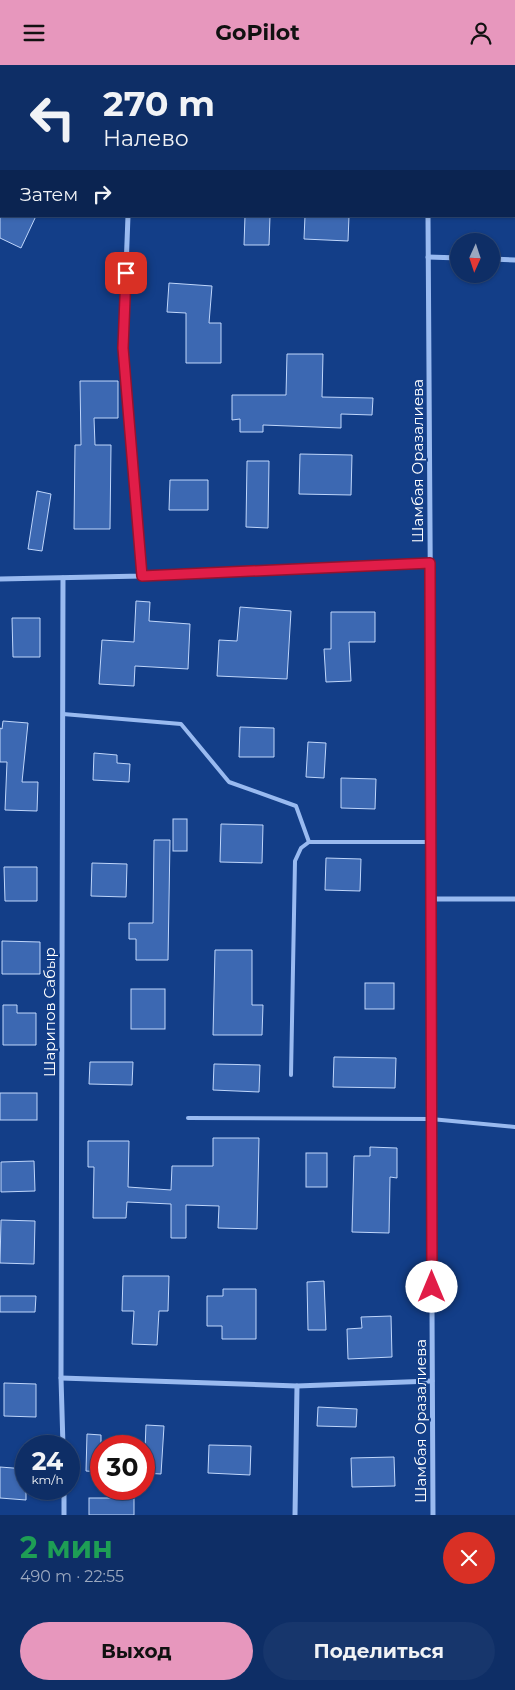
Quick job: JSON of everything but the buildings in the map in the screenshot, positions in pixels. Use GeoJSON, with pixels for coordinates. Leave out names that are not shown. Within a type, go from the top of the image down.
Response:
{"type":"FeatureCollection","features":[{"type":"Feature","properties":{"kind":"street"},"geometry":{"type":"LineString","coordinates":[[128,217],[123,348],[142,576]]}},
{"type":"Feature","properties":{"kind":"street","name":"Шамбая Оразалиева"},"geometry":{"type":"LineString","coordinates":[[428,217],[432,842],[430,899],[432,1515]]}},
{"type":"Feature","properties":{"kind":"street"},"geometry":{"type":"LineString","coordinates":[[428,257],[450,258]]}},
{"type":"Feature","properties":{"kind":"street"},"geometry":{"type":"LineString","coordinates":[[500,259],[515,260]]}},
{"type":"Feature","properties":{"kind":"street"},"geometry":{"type":"LineString","coordinates":[[0,579],[142,576],[430,563]]}},
{"type":"Feature","properties":{"kind":"street","name":"Шарипов Сабыр"},"geometry":{"type":"LineString","coordinates":[[63,1435],[61,1378],[64,578]]}},
{"type":"Feature","properties":{"kind":"street"},"geometry":{"type":"LineString","coordinates":[[430,899],[515,899]]}},
{"type":"Feature","properties":{"kind":"street"},"geometry":{"type":"LineString","coordinates":[[61,1378],[297,1386],[432,1381]]}},
{"type":"Feature","properties":{"kind":"street"},"geometry":{"type":"LineString","coordinates":[[295,1515],[297,1386]]}},
{"type":"Feature","properties":{"kind":"street"},"geometry":{"type":"LineString","coordinates":[[64,1500],[64,1515]]}},
{"type":"Feature","properties":{"kind":"lane"},"geometry":{"type":"LineString","coordinates":[[63,714],[180,724],[229,782],[296,806],[309,842]]}},
{"type":"Feature","properties":{"kind":"lane"},"geometry":{"type":"LineString","coordinates":[[291,1075],[295,861],[301,848],[309,842],[432,842]]}},
{"type":"Feature","properties":{"kind":"lane"},"geometry":{"type":"LineString","coordinates":[[188,1118],[431,1119],[515,1127]]}},
{"type":"Feature","properties":{"kind":"route"},"geometry":{"type":"LineString","coordinates":[[126,273],[123,348],[142,576],[430,563],[432,1287]]}}]}
